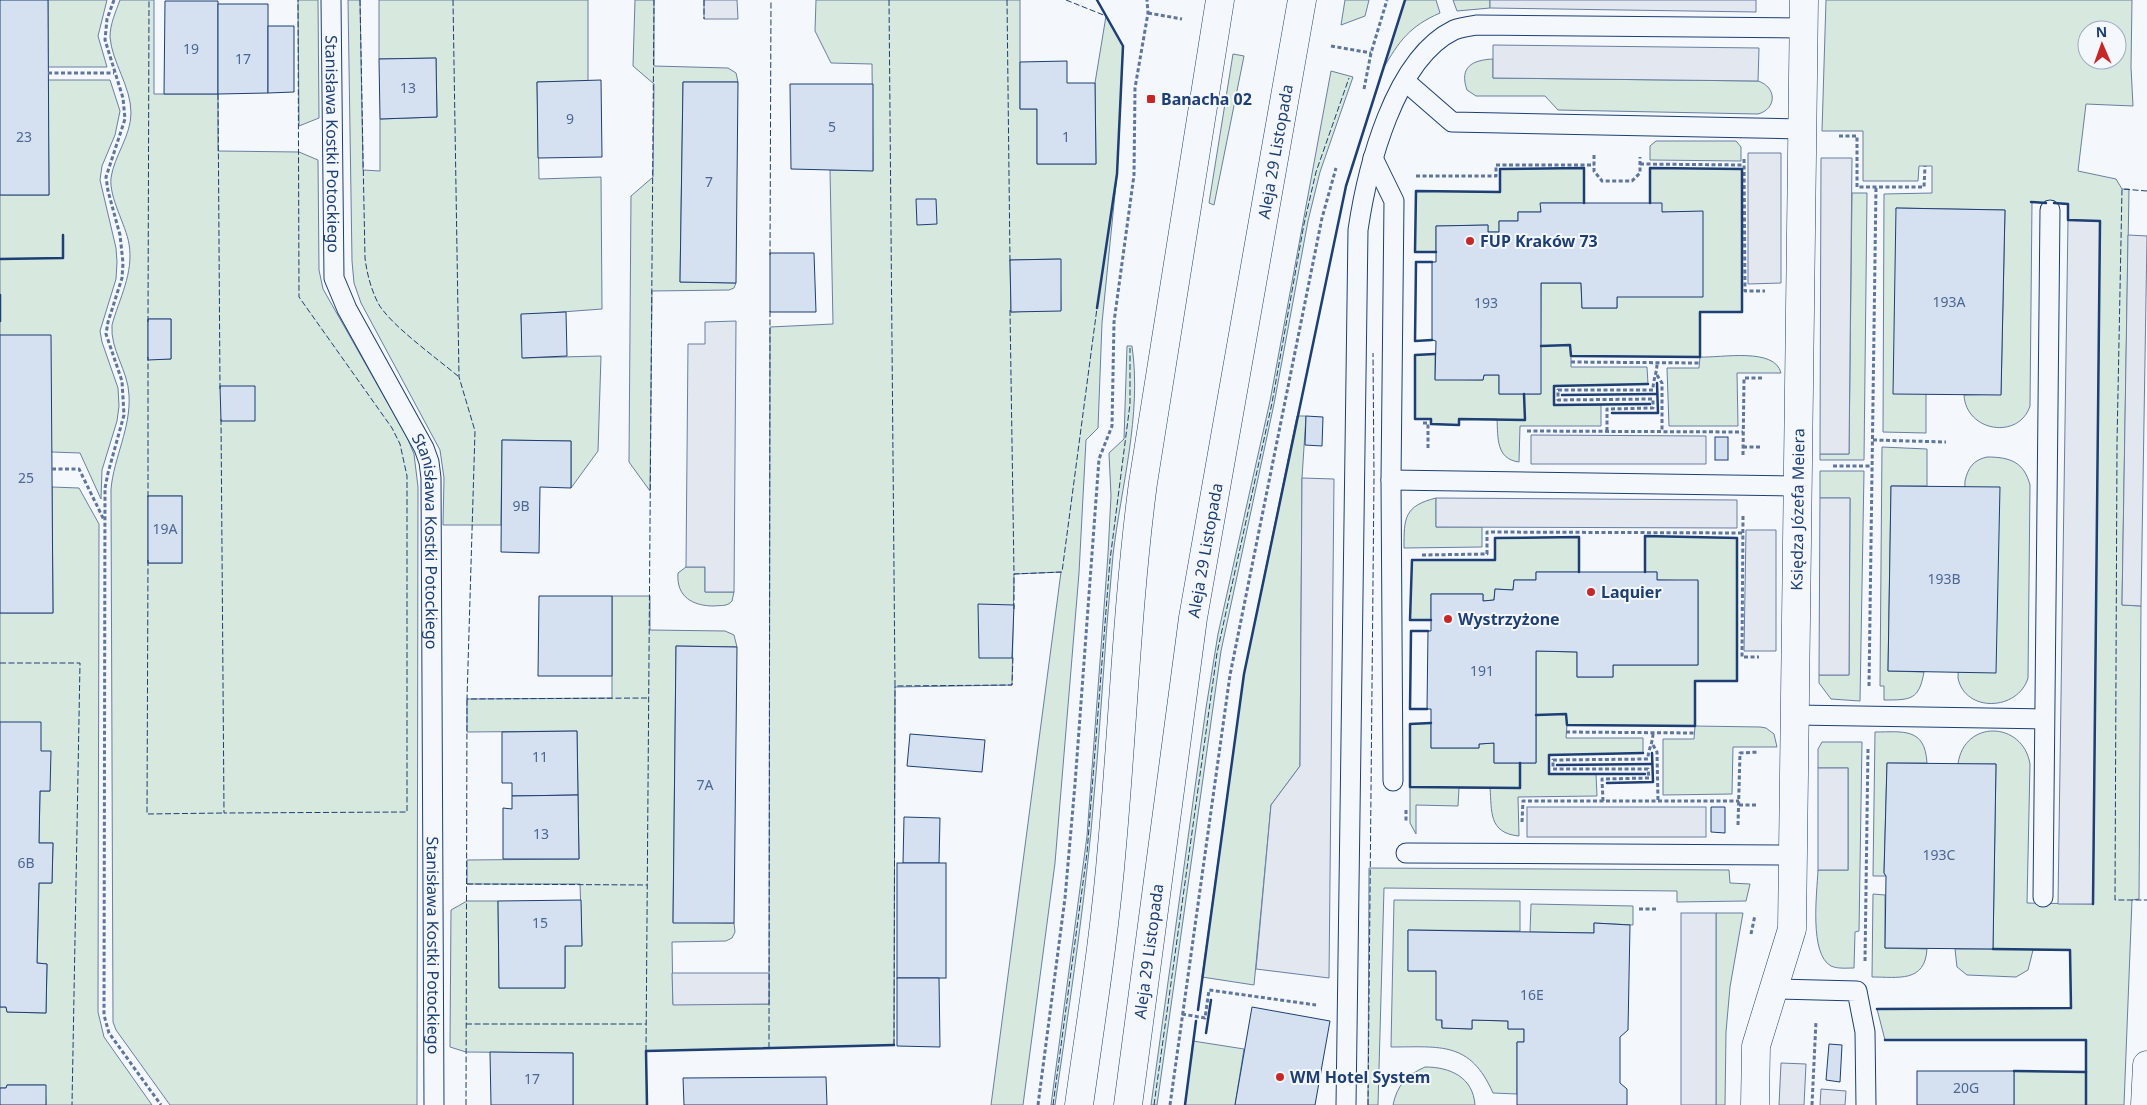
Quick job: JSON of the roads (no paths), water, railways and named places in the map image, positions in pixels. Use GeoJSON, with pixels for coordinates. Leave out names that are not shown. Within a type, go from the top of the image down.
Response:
{"type":"FeatureCollection","features":[{"type":"Feature","properties":{"kind":"main road"},"geometry":{"type":"LineString","coordinates":[[1079,1105],[1104,921],[1112,846],[1135,542],[1220,0]]}},
{"type":"Feature","properties":{"kind":"main road","name":"Aleja 29 Listopada"},"geometry":{"type":"LineString","coordinates":[[1128,1105],[1193,618],[1302,0]]}},
{"type":"Feature","properties":{"kind":"main road","name":"Księdza Józefa Meiera"},"geometry":{"type":"LineString","coordinates":[[1755,1105],[1756,1046],[1792,929],[1804,0]]}},
{"type":"Feature","properties":{"kind":"main road"},"geometry":{"type":"LineString","coordinates":[[2146,1105],[2147,1065]]}},
{"type":"Feature","properties":{"kind":"lane","name":"Stanisława Kostki Potockiego"},"geometry":{"type":"LineString","coordinates":[[331,0],[334,278],[347,309],[424,448],[429,462],[431,478],[434,1105]]}},
{"type":"Feature","properties":{"kind":"lane"},"geometry":{"type":"LineString","coordinates":[[1346,1105],[1358,230],[1364,192],[1384,126],[1415,64],[1433,44],[1455,29],[1477,25],[1804,28]]}},
{"type":"Feature","properties":{"kind":"lane"},"geometry":{"type":"LineString","coordinates":[[1406,82],[1452,122],[1745,128],[1803,132]]}},
{"type":"Feature","properties":{"kind":"lane"},"geometry":{"type":"LineString","coordinates":[[1373,158],[1394,201],[1391,480],[1393,781]]}},
{"type":"Feature","properties":{"kind":"lane"},"geometry":{"type":"LineString","coordinates":[[2042,897],[2050,210]]}},
{"type":"Feature","properties":{"kind":"lane"},"geometry":{"type":"LineString","coordinates":[[1391,480],[1798,486]]}},
{"type":"Feature","properties":{"kind":"lane"},"geometry":{"type":"LineString","coordinates":[[1795,715],[2044,720]]}},
{"type":"Feature","properties":{"kind":"lane"},"geometry":{"type":"LineString","coordinates":[[1406,853],[1794,855]]}},
{"type":"Feature","properties":{"kind":"lane"},"geometry":{"type":"LineString","coordinates":[[1775,989],[1857,991],[1865,1032],[1866,1105]]}},
{"type":"Feature","properties":{"kind":"place","name":"Banacha 02"},"geometry":{"type":"Point","coordinates":[1151,99]}},
{"type":"Feature","properties":{"kind":"place","name":"FUP Kraków 73"},"geometry":{"type":"Point","coordinates":[1470,241]}},
{"type":"Feature","properties":{"kind":"place","name":"Laquier"},"geometry":{"type":"Point","coordinates":[1591,592]}},
{"type":"Feature","properties":{"kind":"place","name":"Wystrzyżone"},"geometry":{"type":"Point","coordinates":[1448,619]}},
{"type":"Feature","properties":{"kind":"place","name":"WM Hotel System"},"geometry":{"type":"Point","coordinates":[1280,1077]}}]}
